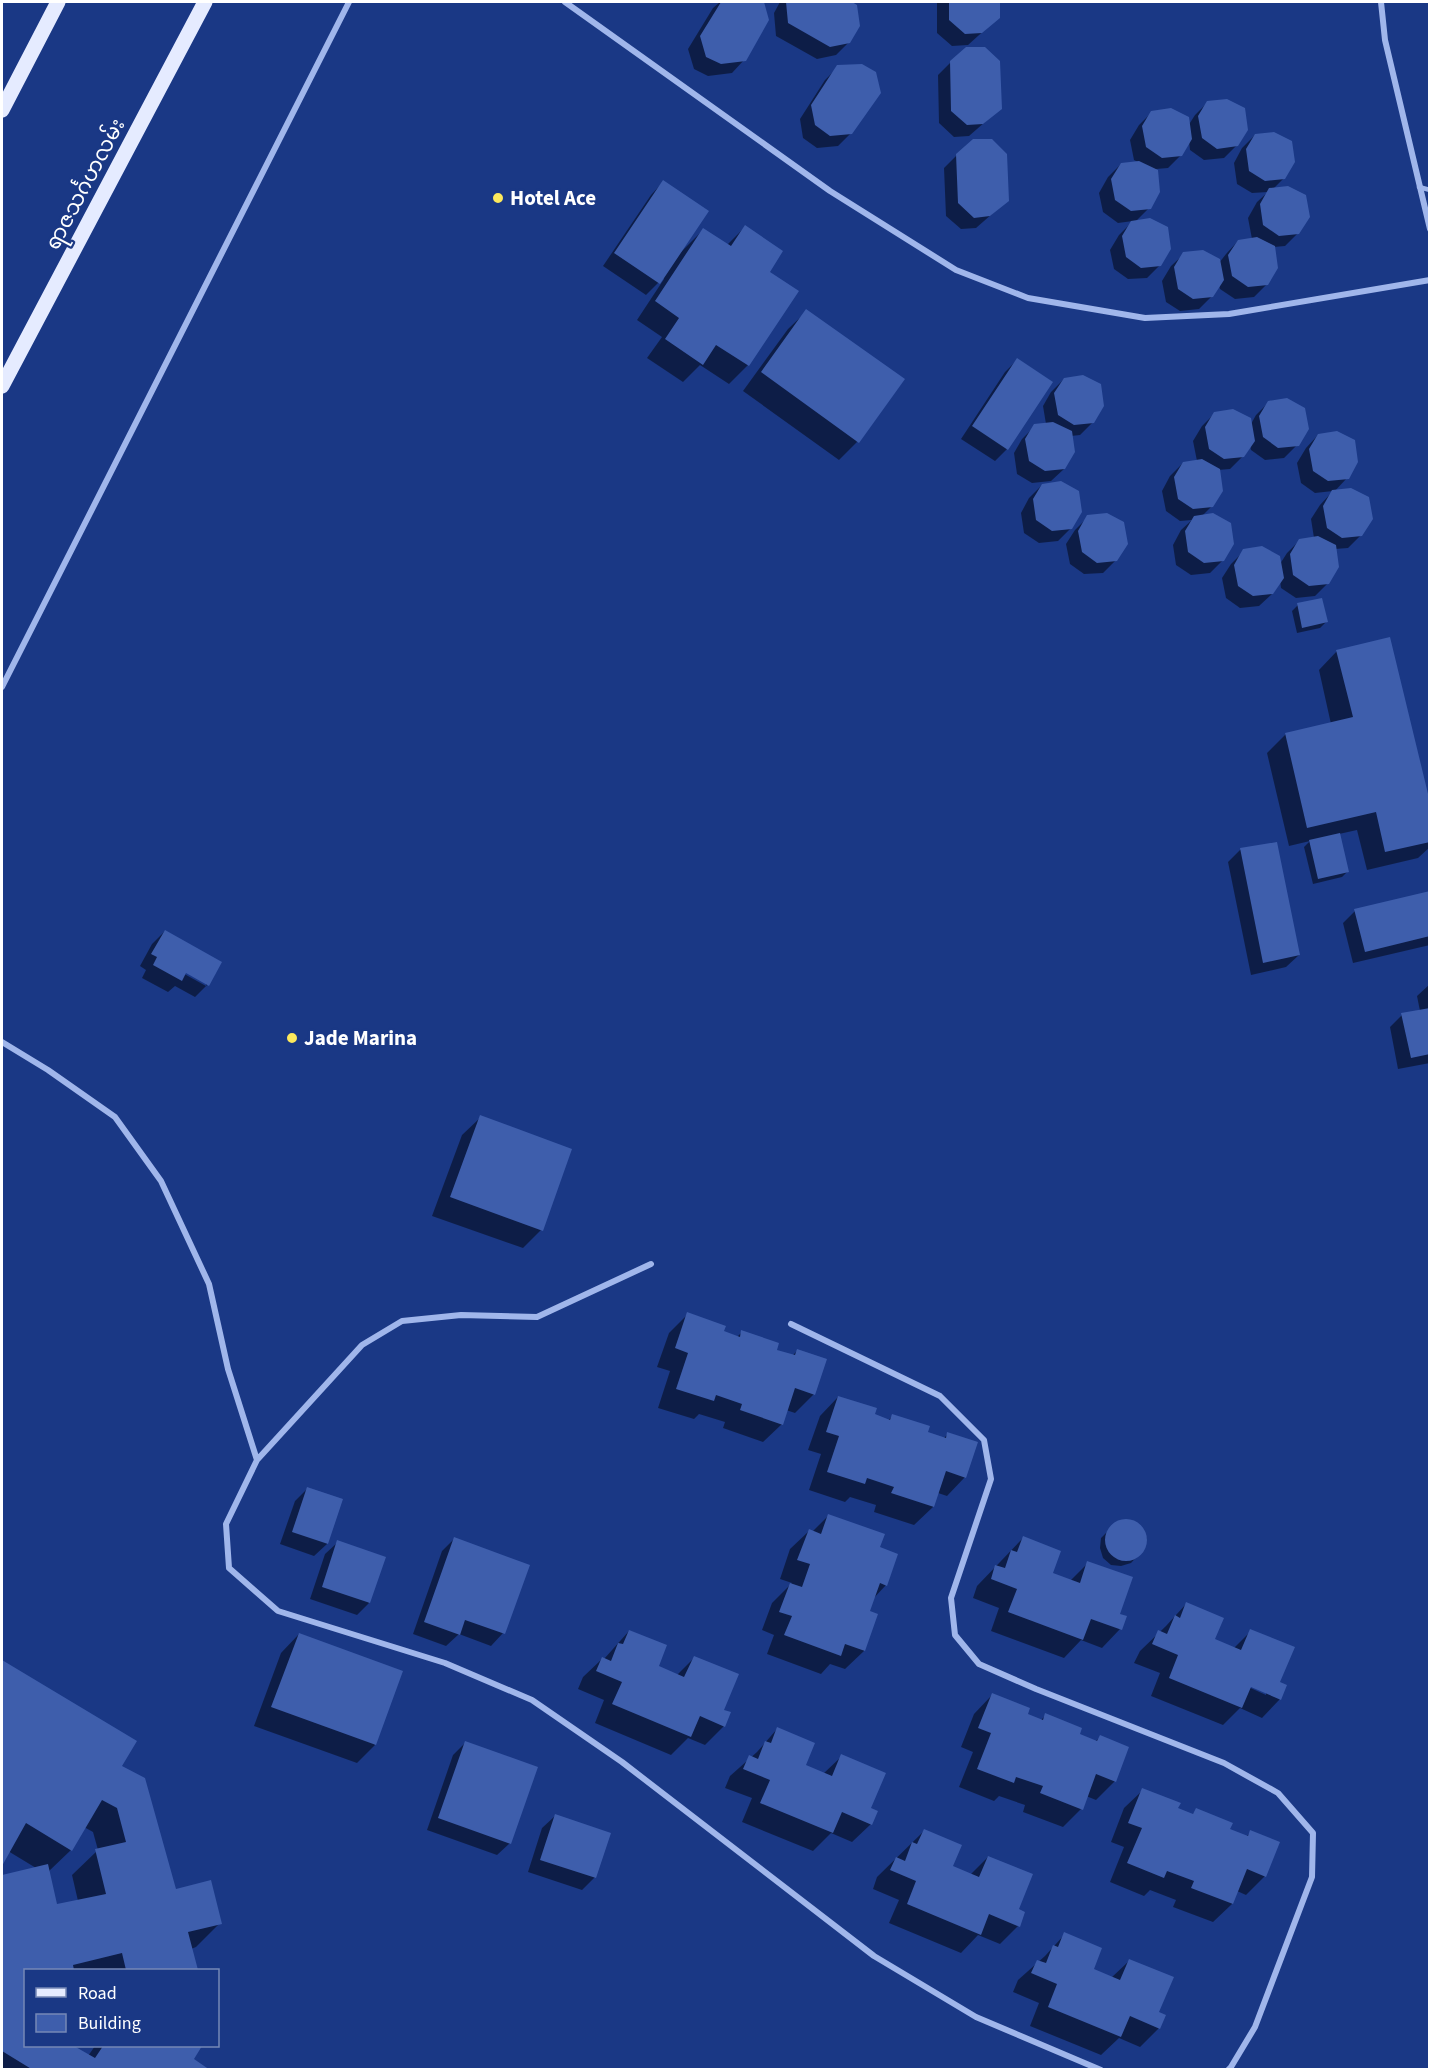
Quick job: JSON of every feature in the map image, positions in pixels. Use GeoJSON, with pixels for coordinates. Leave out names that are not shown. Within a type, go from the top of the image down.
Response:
{"type":"FeatureCollection","features":[{"type":"Feature","properties":{"kind":"main road"},"geometry":{"type":"LineString","coordinates":[[2,110],[58,2]]}},
{"type":"Feature","properties":{"kind":"main road","name":"ရာဇသင်္ဂဟလမ်း"},"geometry":{"type":"LineString","coordinates":[[2,386],[205,2]]}},
{"type":"Feature","properties":{"kind":"street"},"geometry":{"type":"LineString","coordinates":[[2,687],[349,2]]}},
{"type":"Feature","properties":{"kind":"street"},"geometry":{"type":"LineString","coordinates":[[565,2],[830,191],[956,270],[1028,298],[1145,318],[1198,316],[1229,314],[1430,280]]}},
{"type":"Feature","properties":{"kind":"street"},"geometry":{"type":"LineString","coordinates":[[1382,2],[1385,40],[1430,229]]}},
{"type":"Feature","properties":{"kind":"street"},"geometry":{"type":"LineString","coordinates":[[2,1042],[48,1070],[115,1117],[161,1181],[209,1284],[228,1369],[257,1460]]}},
{"type":"Feature","properties":{"kind":"street"},"geometry":{"type":"LineString","coordinates":[[651,1264],[537,1317],[461,1315],[402,1321],[362,1345],[257,1460],[226,1524],[229,1568],[278,1611],[446,1663],[532,1700],[622,1762],[874,1956],[976,2017],[1101,2070]]}},
{"type":"Feature","properties":{"kind":"street"},"geometry":{"type":"LineString","coordinates":[[791,1324],[940,1396],[984,1440],[991,1479],[951,1598],[955,1635],[979,1664],[1035,1689],[1224,1763],[1278,1793],[1313,1833],[1312,1877],[1256,2027],[1228,2070]]}},
{"type":"Feature","properties":{"kind":"lane"},"geometry":{"type":"LineString","coordinates":[[1419,187],[1430,190]]}},
{"type":"Feature","properties":{"kind":"building"},"geometry":{"type":"Polygon","coordinates":[[[721,2],[764,2],[769,20],[746,61],[721,64],[706,57],[700,36],[721,2]]]}},
{"type":"Feature","properties":{"kind":"building"},"geometry":{"type":"Polygon","coordinates":[[[786,2],[852,2],[857,5],[860,26],[850,43],[830,47],[788,23],[786,2]]]}},
{"type":"Feature","properties":{"kind":"building"},"geometry":{"type":"Polygon","coordinates":[[[949,2],[1000,2],[1000,18],[982,33],[965,34],[949,20],[949,2]]]}},
{"type":"Feature","properties":{"kind":"building"},"geometry":{"type":"Polygon","coordinates":[[[966,47],[985,47],[1000,61],[1002,109],[983,124],[967,125],[951,111],[950,61],[966,47]]]}},
{"type":"Feature","properties":{"kind":"building"},"geometry":{"type":"Polygon","coordinates":[[[862,64],[876,72],[881,93],[852,134],[830,136],[815,125],[811,105],[837,65],[862,64]]]}},
{"type":"Feature","properties":{"kind":"building"},"geometry":{"type":"Polygon","coordinates":[[[1227,99],[1245,108],[1248,130],[1238,146],[1217,149],[1202,138],[1198,116],[1207,101],[1227,99]]]}},
{"type":"Feature","properties":{"kind":"building"},"geometry":{"type":"Polygon","coordinates":[[[1171,108],[1189,117],[1192,139],[1182,156],[1162,158],[1146,147],[1142,126],[1151,111],[1171,108]]]}},
{"type":"Feature","properties":{"kind":"building"},"geometry":{"type":"Polygon","coordinates":[[[1274,132],[1292,141],[1295,162],[1285,179],[1265,181],[1249,171],[1246,149],[1255,134],[1274,132]]]}},
{"type":"Feature","properties":{"kind":"building"},"geometry":{"type":"Polygon","coordinates":[[[973,139],[992,139],[1007,154],[1009,201],[990,216],[974,218],[958,203],[956,154],[973,139]]]}},
{"type":"Feature","properties":{"kind":"building"},"geometry":{"type":"Polygon","coordinates":[[[1139,161],[1158,170],[1160,192],[1151,209],[1131,211],[1115,200],[1111,179],[1121,163],[1139,161]]]}},
{"type":"Feature","properties":{"kind":"building"},"geometry":{"type":"Polygon","coordinates":[[[663,180],[709,211],[660,284],[614,253],[663,180]]]}},
{"type":"Feature","properties":{"kind":"building"},"geometry":{"type":"Polygon","coordinates":[[[1288,186],[1306,195],[1310,217],[1299,234],[1279,236],[1263,225],[1260,204],[1269,188],[1288,186]]]}},
{"type":"Feature","properties":{"kind":"building"},"geometry":{"type":"Polygon","coordinates":[[[1150,218],[1168,227],[1171,249],[1161,266],[1141,268],[1126,257],[1122,236],[1131,221],[1150,218]]]}},
{"type":"Feature","properties":{"kind":"building"},"geometry":{"type":"Polygon","coordinates":[[[745,225],[783,251],[770,272],[799,291],[749,366],[716,345],[703,365],[665,339],[679,318],[655,301],[703,228],[731,246],[745,225]]]}},
{"type":"Feature","properties":{"kind":"building"},"geometry":{"type":"Polygon","coordinates":[[[1257,237],[1275,246],[1278,268],[1268,285],[1248,287],[1232,276],[1228,255],[1238,240],[1257,237]]]}},
{"type":"Feature","properties":{"kind":"building"},"geometry":{"type":"Polygon","coordinates":[[[1203,250],[1220,259],[1224,280],[1213,297],[1193,299],[1178,289],[1174,267],[1183,252],[1203,250]]]}},
{"type":"Feature","properties":{"kind":"building"},"geometry":{"type":"Polygon","coordinates":[[[806,309],[905,379],[859,443],[761,372],[806,309]]]}},
{"type":"Feature","properties":{"kind":"building"},"geometry":{"type":"Polygon","coordinates":[[[1017,358],[1053,382],[1008,450],[972,426],[1017,358]]]}},
{"type":"Feature","properties":{"kind":"building"},"geometry":{"type":"Polygon","coordinates":[[[1083,375],[1101,384],[1104,406],[1094,423],[1074,425],[1058,415],[1054,393],[1064,378],[1083,375]]]}},
{"type":"Feature","properties":{"kind":"building"},"geometry":{"type":"Polygon","coordinates":[[[1287,398],[1305,408],[1309,429],[1299,446],[1278,448],[1263,437],[1259,416],[1268,401],[1287,398]]]}},
{"type":"Feature","properties":{"kind":"building"},"geometry":{"type":"Polygon","coordinates":[[[1233,409],[1251,418],[1255,441],[1244,457],[1224,459],[1209,449],[1205,427],[1214,412],[1233,409]]]}},
{"type":"Feature","properties":{"kind":"building"},"geometry":{"type":"Polygon","coordinates":[[[1053,422],[1072,431],[1075,452],[1065,469],[1045,471],[1029,461],[1025,439],[1034,424],[1053,422]]]}},
{"type":"Feature","properties":{"kind":"building"},"geometry":{"type":"Polygon","coordinates":[[[1337,431],[1355,440],[1358,462],[1349,479],[1328,481],[1313,471],[1309,449],[1318,434],[1337,431]]]}},
{"type":"Feature","properties":{"kind":"building"},"geometry":{"type":"Polygon","coordinates":[[[1202,459],[1220,469],[1223,491],[1213,507],[1193,509],[1178,499],[1174,477],[1183,462],[1202,459]]]}},
{"type":"Feature","properties":{"kind":"building"},"geometry":{"type":"Polygon","coordinates":[[[1061,481],[1079,491],[1082,512],[1072,529],[1052,531],[1036,520],[1033,499],[1042,484],[1061,481]]]}},
{"type":"Feature","properties":{"kind":"building"},"geometry":{"type":"Polygon","coordinates":[[[1351,488],[1369,497],[1373,519],[1362,536],[1342,538],[1327,528],[1323,506],[1332,490],[1351,488]]]}},
{"type":"Feature","properties":{"kind":"building"},"geometry":{"type":"Polygon","coordinates":[[[1107,513],[1124,522],[1128,544],[1117,561],[1097,563],[1082,552],[1078,531],[1087,515],[1107,513]]]}},
{"type":"Feature","properties":{"kind":"building"},"geometry":{"type":"Polygon","coordinates":[[[1213,513],[1231,523],[1234,544],[1224,561],[1204,563],[1188,552],[1185,531],[1194,516],[1213,513]]]}},
{"type":"Feature","properties":{"kind":"building"},"geometry":{"type":"Polygon","coordinates":[[[1318,536],[1336,545],[1339,567],[1329,584],[1309,586],[1293,575],[1290,554],[1299,539],[1318,536]]]}},
{"type":"Feature","properties":{"kind":"building"},"geometry":{"type":"Polygon","coordinates":[[[1262,546],[1280,556],[1284,578],[1273,594],[1253,596],[1238,586],[1234,565],[1243,549],[1262,546]]]}},
{"type":"Feature","properties":{"kind":"building"},"geometry":{"type":"Polygon","coordinates":[[[1322,598],[1328,622],[1302,628],[1297,603],[1322,598]]]}},
{"type":"Feature","properties":{"kind":"building"},"geometry":{"type":"Polygon","coordinates":[[[1390,637],[1430,802],[1430,842],[1385,852],[1376,812],[1307,828],[1285,733],[1353,717],[1336,650],[1390,637]]]}},
{"type":"Feature","properties":{"kind":"building"},"geometry":{"type":"Polygon","coordinates":[[[1340,833],[1349,872],[1318,879],[1309,840],[1340,833]]]}},
{"type":"Feature","properties":{"kind":"building"},"geometry":{"type":"Polygon","coordinates":[[[1277,842],[1300,955],[1263,963],[1240,848],[1277,842]]]}},
{"type":"Feature","properties":{"kind":"building"},"geometry":{"type":"Polygon","coordinates":[[[1430,891],[1430,936],[1365,952],[1354,909],[1430,891]]]}},
{"type":"Feature","properties":{"kind":"building"},"geometry":{"type":"Polygon","coordinates":[[[165,930],[222,962],[209,986],[186,973],[182,981],[153,965],[157,957],[151,954],[165,930]]]}},
{"type":"Feature","properties":{"kind":"building"},"geometry":{"type":"Polygon","coordinates":[[[1430,1008],[1430,1054],[1411,1058],[1401,1013],[1430,1008]]]}},
{"type":"Feature","properties":{"kind":"building"},"geometry":{"type":"Polygon","coordinates":[[[480,1115],[572,1149],[543,1231],[450,1197],[480,1115]]]}},
{"type":"Feature","properties":{"kind":"building"},"geometry":{"type":"Polygon","coordinates":[[[687,1312],[726,1326],[724,1331],[740,1337],[741,1330],[779,1343],[777,1350],[795,1355],[797,1349],[827,1359],[815,1395],[795,1388],[783,1425],[740,1410],[742,1404],[716,1395],[714,1401],[676,1389],[688,1353],[675,1348],[687,1312]]]}},
{"type":"Feature","properties":{"kind":"building"},"geometry":{"type":"Polygon","coordinates":[[[838,1396],[877,1408],[875,1414],[890,1420],[892,1414],[930,1426],[928,1432],[946,1438],[947,1432],[978,1442],[966,1478],[946,1471],[934,1507],[891,1493],[894,1487],[867,1478],[865,1484],[827,1472],[839,1436],[826,1432],[838,1396]]]}},
{"type":"Feature","properties":{"kind":"building"},"geometry":{"type":"Polygon","coordinates":[[[307,1487],[343,1499],[328,1544],[292,1532],[307,1487]]]}},
{"type":"Feature","properties":{"kind":"building"},"geometry":{"type":"Polygon","coordinates":[[[828,1514],[885,1534],[880,1547],[898,1554],[887,1586],[880,1583],[870,1611],[878,1614],[865,1651],[845,1644],[841,1656],[784,1635],[792,1616],[779,1612],[790,1583],[802,1587],[810,1564],[797,1560],[809,1529],[821,1534],[828,1514]]]}},
{"type":"Feature","properties":{"kind":"building"},"geometry":{"type":"Polygon","coordinates":[[[1126,1519],[1141,1525],[1147,1540],[1141,1555],[1126,1561],[1111,1555],[1105,1540],[1111,1525],[1126,1519]]]}},
{"type":"Feature","properties":{"kind":"building"},"geometry":{"type":"Polygon","coordinates":[[[1023,1536],[1061,1551],[1053,1573],[1080,1583],[1087,1561],[1133,1577],[1120,1614],[1127,1616],[1122,1630],[1091,1619],[1083,1640],[1008,1612],[1017,1589],[991,1579],[995,1565],[1005,1568],[1011,1550],[1017,1552],[1023,1536]]]}},
{"type":"Feature","properties":{"kind":"building"},"geometry":{"type":"Polygon","coordinates":[[[454,1537],[530,1565],[505,1634],[465,1620],[460,1635],[424,1622],[454,1537]]]}},
{"type":"Feature","properties":{"kind":"building"},"geometry":{"type":"Polygon","coordinates":[[[337,1540],[386,1557],[370,1603],[322,1587],[337,1540]]]}},
{"type":"Feature","properties":{"kind":"building"},"geometry":{"type":"Polygon","coordinates":[[[1186,1602],[1224,1618],[1215,1639],[1241,1650],[1250,1629],[1295,1647],[1280,1682],[1287,1685],[1281,1700],[1251,1687],[1242,1708],[1169,1678],[1178,1655],[1152,1644],[1158,1630],[1167,1634],[1175,1615],[1180,1618],[1186,1602]]]}},
{"type":"Feature","properties":{"kind":"building"},"geometry":{"type":"Polygon","coordinates":[[[629,1630],[667,1645],[659,1666],[684,1677],[694,1656],[739,1674],[724,1710],[731,1712],[725,1727],[700,1716],[691,1737],[612,1704],[622,1682],[596,1671],[602,1657],[611,1661],[618,1643],[623,1644],[629,1630]]]}},
{"type":"Feature","properties":{"kind":"building"},"geometry":{"type":"Polygon","coordinates":[[[299,1633],[403,1671],[376,1745],[271,1707],[299,1633]]]}},
{"type":"Feature","properties":{"kind":"building"},"geometry":{"type":"Polygon","coordinates":[[[2,1660],[137,1741],[122,1766],[145,1778],[176,1889],[211,1880],[222,1924],[188,1932],[198,1969],[126,1969],[122,1953],[73,1965],[74,1969],[24,1969],[24,2047],[76,2047],[95,2058],[102,2047],[201,2047],[194,2059],[210,2070],[33,2070],[2,2051],[2,1875],[48,1864],[57,1904],[106,1894],[95,1849],[126,1842],[117,1808],[102,1800],[72,1851],[26,1823],[2,1866],[2,1660]]]}},
{"type":"Feature","properties":{"kind":"building"},"geometry":{"type":"Polygon","coordinates":[[[992,1693],[1030,1708],[1028,1714],[1043,1720],[1045,1713],[1082,1728],[1080,1734],[1097,1741],[1100,1735],[1129,1747],[1116,1782],[1096,1774],[1083,1810],[1040,1793],[1043,1786],[1016,1777],[1014,1783],[977,1769],[991,1733],[978,1728],[992,1693]]]}},
{"type":"Feature","properties":{"kind":"building"},"geometry":{"type":"Polygon","coordinates":[[[777,1727],[815,1743],[806,1765],[832,1776],[841,1754],[886,1773],[871,1808],[878,1811],[872,1825],[842,1812],[833,1833],[760,1803],[770,1780],[743,1769],[749,1755],[758,1759],[765,1741],[771,1743],[777,1727]]]}},
{"type":"Feature","properties":{"kind":"building"},"geometry":{"type":"Polygon","coordinates":[[[465,1741],[538,1767],[511,1844],[438,1818],[465,1741]]]}},
{"type":"Feature","properties":{"kind":"building"},"geometry":{"type":"Polygon","coordinates":[[[1142,1788],[1181,1803],[1178,1808],[1193,1814],[1196,1808],[1233,1823],[1230,1829],[1248,1836],[1250,1830],[1280,1842],[1266,1877],[1247,1869],[1233,1904],[1191,1888],[1194,1881],[1167,1871],[1164,1878],[1127,1863],[1142,1828],[1128,1823],[1142,1788]]]}},
{"type":"Feature","properties":{"kind":"building"},"geometry":{"type":"Polygon","coordinates":[[[555,1814],[611,1833],[596,1878],[540,1860],[555,1814]]]}},
{"type":"Feature","properties":{"kind":"building"},"geometry":{"type":"Polygon","coordinates":[[[924,1829],[962,1845],[953,1866],[979,1877],[988,1856],[1033,1874],[1019,1909],[1025,1912],[1020,1927],[989,1914],[981,1935],[907,1904],[916,1881],[890,1870],[896,1857],[905,1861],[912,1842],[917,1844],[924,1829]]]}},
{"type":"Feature","properties":{"kind":"building"},"geometry":{"type":"Polygon","coordinates":[[[1064,1932],[1102,1948],[1094,1969],[1120,1980],[1129,1959],[1174,1977],[1159,2012],[1166,2015],[1160,2029],[1130,2016],[1121,2037],[1048,2007],[1057,1984],[1031,1973],[1037,1960],[1046,1963],[1053,1945],[1058,1947],[1064,1932]]]}},
{"type":"Feature","properties":{"kind":"place","name":"Hotel Ace"},"geometry":{"type":"Point","coordinates":[498,198]}},
{"type":"Feature","properties":{"kind":"place","name":"Jade Marina"},"geometry":{"type":"Point","coordinates":[292,1038]}}]}
